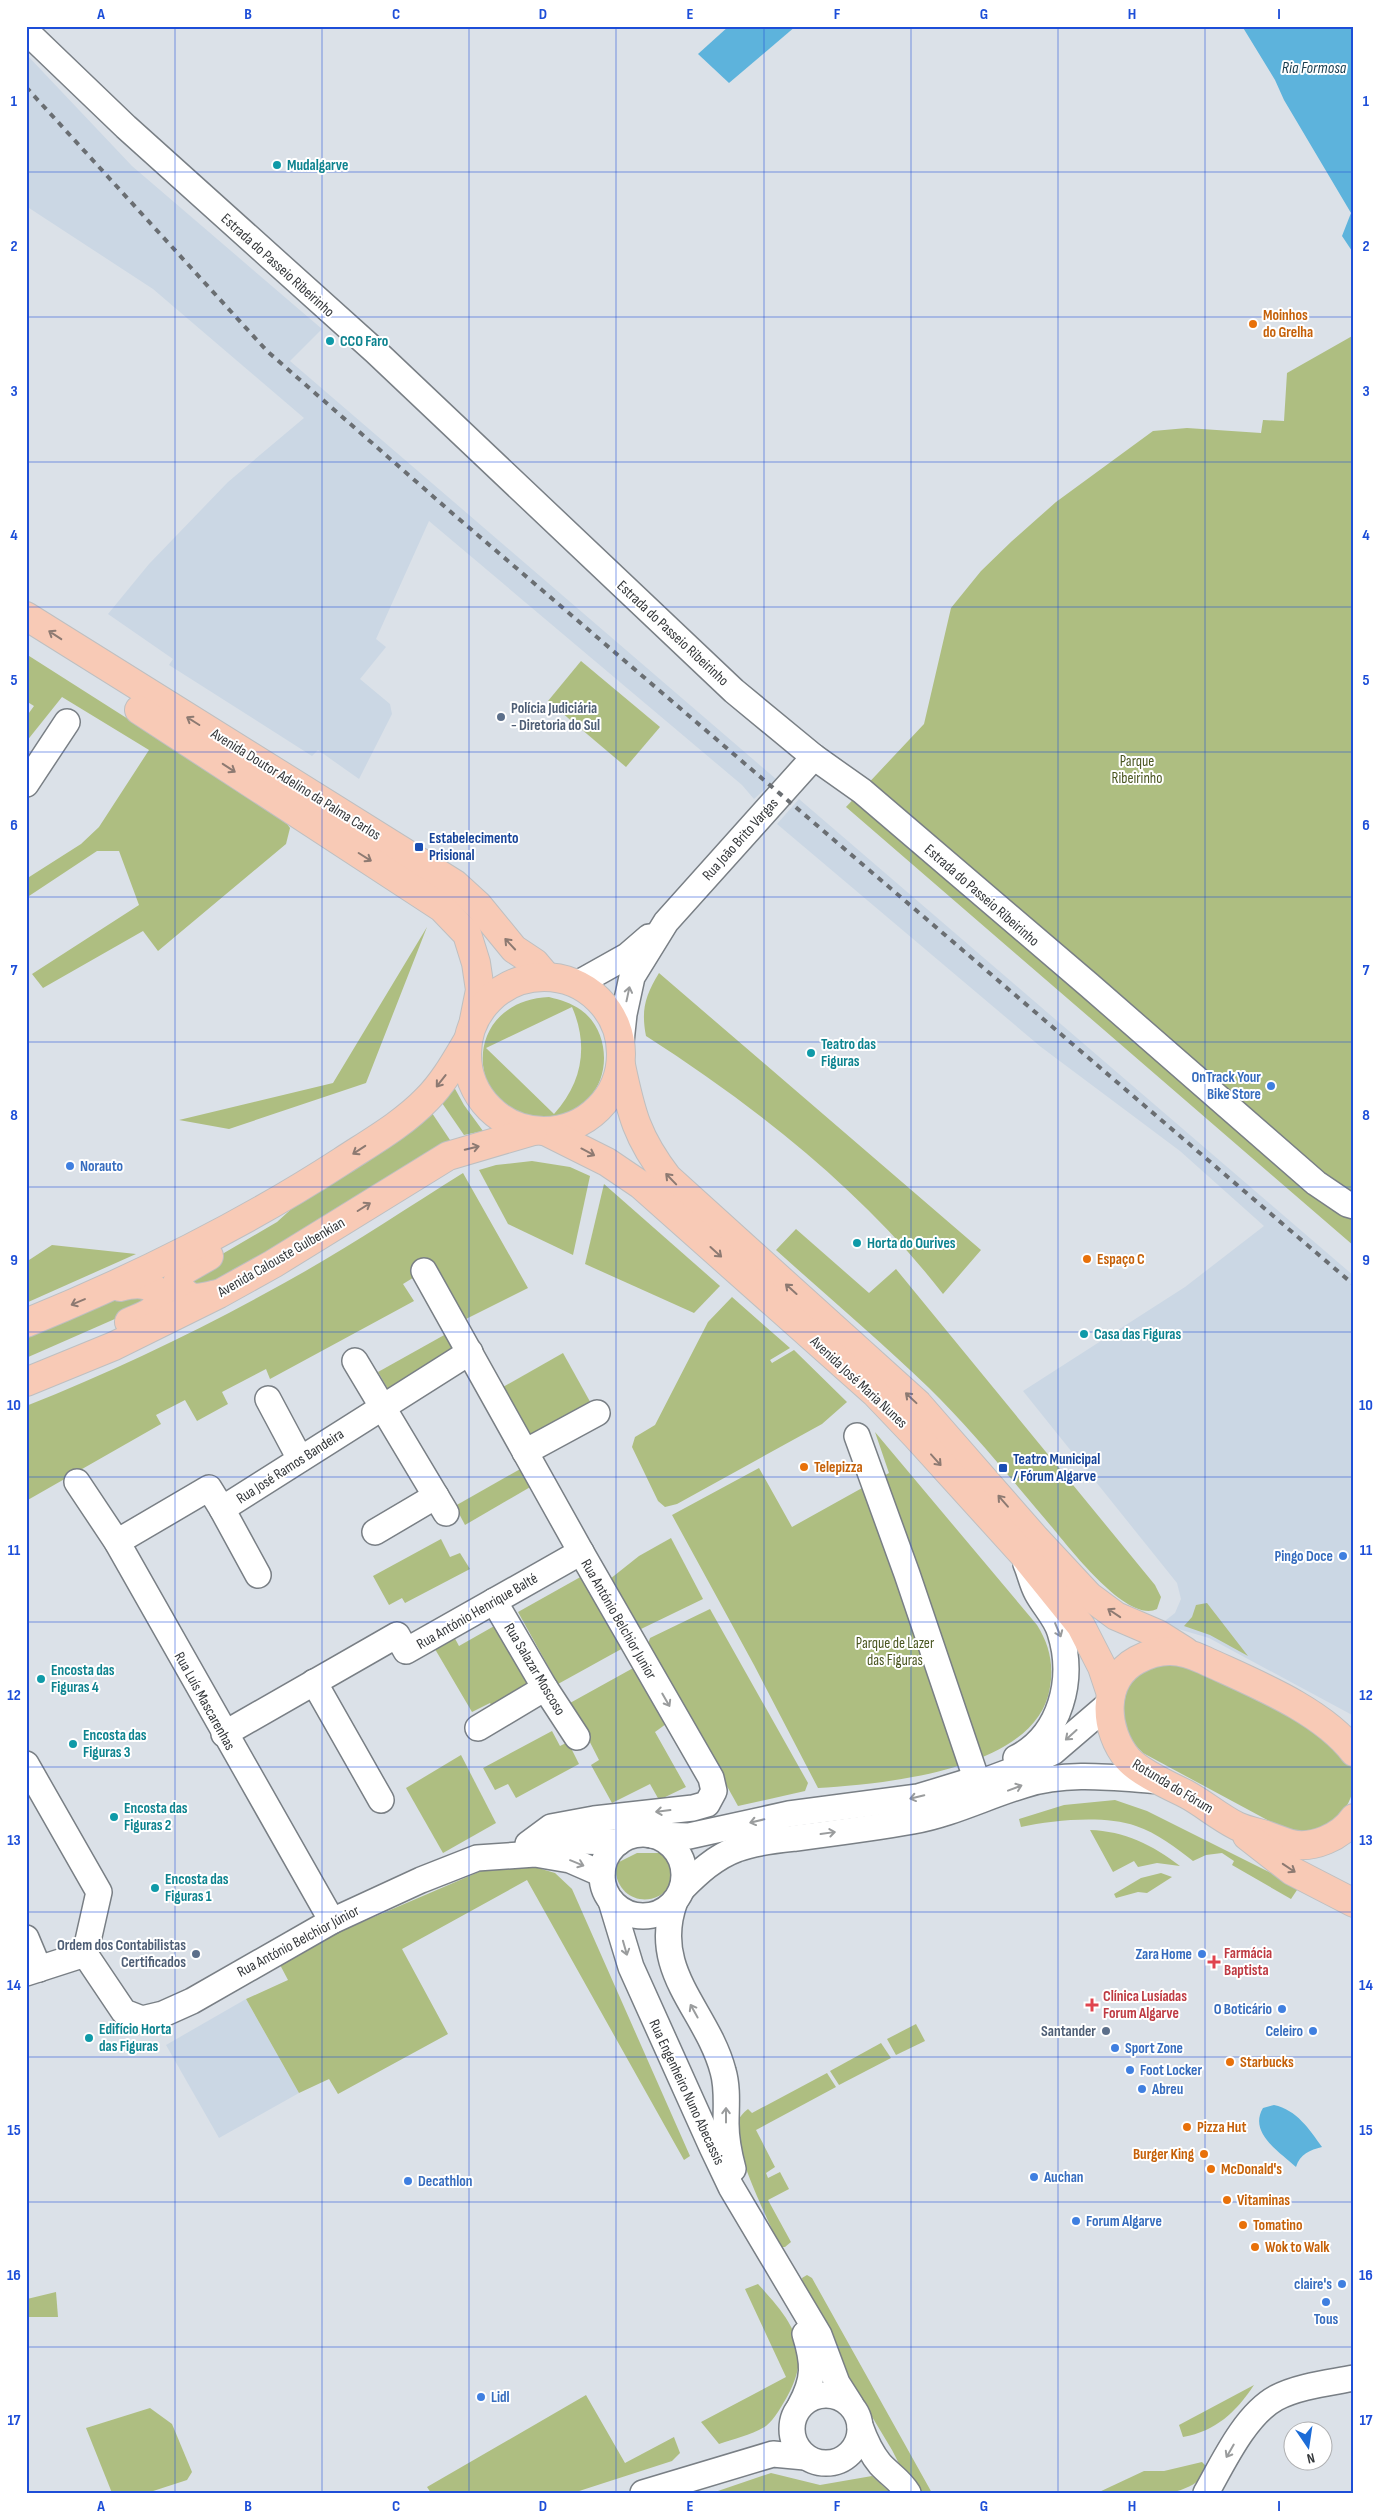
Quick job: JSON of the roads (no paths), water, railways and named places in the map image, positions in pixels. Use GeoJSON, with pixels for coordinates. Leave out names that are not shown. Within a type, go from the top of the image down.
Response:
{"type":"FeatureCollection","features":[{"type":"Feature","properties":{"kind":"main road","name":"Avenida Doutor Adelino da Palma Carlos"},"geometry":{"type":"LineString","coordinates":[[26,616],[454,884],[478,905],[514,949],[535,963],[546,976]]}},
{"type":"Feature","properties":{"kind":"main road","name":"Avenida Doutor Adelino da Palma Carlos"},"geometry":{"type":"LineString","coordinates":[[26,637],[442,908],[467,934],[476,963],[480,990],[471,1030]]}},
{"type":"Feature","properties":{"kind":"main road"},"geometry":{"type":"LineString","coordinates":[[26,1323],[104,1291],[155,1267],[292,1193],[399,1123],[420,1105],[450,1069],[471,1030],[487,1001],[504,987],[524,979],[546,976],[562,978],[577,984],[604,1003],[615,1022],[621,1053],[614,1088],[600,1108],[580,1123],[557,1130],[538,1131],[509,1123],[489,1108],[474,1088],[467,1064],[471,1030]]}},
{"type":"Feature","properties":{"kind":"main road","name":"Avenida José Maria Nunes"},"geometry":{"type":"LineString","coordinates":[[621,1053],[629,1107],[638,1131],[651,1155],[668,1178],[918,1404],[1035,1538],[1090,1596],[1116,1616],[1158,1634],[1185,1651]]}},
{"type":"Feature","properties":{"kind":"main road","name":"Avenida José Maria Nunes"},"geometry":{"type":"LineString","coordinates":[[538,1131],[607,1162],[641,1185],[875,1393],[1023,1554],[1081,1626],[1102,1667],[1110,1699]]}},
{"type":"Feature","properties":{"kind":"main road","name":"Avenida Calouste Gulbenkian"},"geometry":{"type":"LineString","coordinates":[[26,1382],[114,1346],[219,1294],[273,1264],[448,1156],[538,1131]]}},
{"type":"Feature","properties":{"kind":"main road"},"geometry":{"type":"LineString","coordinates":[[219,1294],[194,1298],[184,1294],[177,1283],[180,1272],[270,1223],[292,1193]]}},
{"type":"Feature","properties":{"kind":"main road"},"geometry":{"type":"LineString","coordinates":[[26,1367],[152,1312],[159,1305],[160,1294],[153,1286],[130,1284],[104,1291]]}},
{"type":"Feature","properties":{"kind":"main road"},"geometry":{"type":"LineString","coordinates":[[1110,1699],[1120,1677],[1133,1662],[1164,1650],[1185,1651],[1285,1700],[1335,1731],[1354,1752]]}},
{"type":"Feature","properties":{"kind":"main road","name":"Rotunda do Fórum"},"geometry":{"type":"LineString","coordinates":[[1110,1699],[1110,1723],[1128,1760],[1160,1781],[1209,1807],[1237,1826],[1292,1844],[1309,1844],[1327,1840],[1339,1833],[1354,1818]]}},
{"type":"Feature","properties":{"kind":"main road"},"geometry":{"type":"LineString","coordinates":[[1237,1826],[1258,1846],[1292,1871],[1354,1903]]}},
{"type":"Feature","properties":{"kind":"street","name":"Estrada do Passeio Ribeirinho"},"geometry":{"type":"LineString","coordinates":[[26,31],[126,128],[375,352],[734,692],[814,757],[862,792],[1089,985],[1316,1183],[1350,1205]]}},
{"type":"Feature","properties":{"kind":"street"},"geometry":{"type":"LineString","coordinates":[[26,784],[68,722]]}},
{"type":"Feature","properties":{"kind":"street","name":"Rua João Brito Vargas"},"geometry":{"type":"LineString","coordinates":[[577,984],[627,956],[666,922],[814,757]]}},
{"type":"Feature","properties":{"kind":"street","name":"Rua João Brito Vargas"},"geometry":{"type":"LineString","coordinates":[[621,1053],[624,1014],[632,977],[666,922]]}},
{"type":"Feature","properties":{"kind":"street","name":"Rua António Belchior Junior"},"geometry":{"type":"LineString","coordinates":[[424,1271],[581,1552],[711,1778],[714,1791],[707,1804],[693,1808],[594,1819],[551,1827],[528,1844]]}},
{"type":"Feature","properties":{"kind":"street","name":"Rua José Ramos Bandeira"},"geometry":{"type":"LineString","coordinates":[[116,1542],[209,1488],[222,1509],[470,1352]]}},
{"type":"Feature","properties":{"kind":"street"},"geometry":{"type":"LineString","coordinates":[[355,1361],[441,1505],[375,1532]]}},
{"type":"Feature","properties":{"kind":"street"},"geometry":{"type":"LineString","coordinates":[[268,1399],[300,1458]]}},
{"type":"Feature","properties":{"kind":"street"},"geometry":{"type":"LineString","coordinates":[[525,1452],[597,1413]]}},
{"type":"Feature","properties":{"kind":"street"},"geometry":{"type":"LineString","coordinates":[[857,1436],[908,1574],[970,1780]]}},
{"type":"Feature","properties":{"kind":"street","name":"Rua Luís Mascarenhas"},"geometry":{"type":"LineString","coordinates":[[77,1482],[116,1542],[332,1921]]}},
{"type":"Feature","properties":{"kind":"street"},"geometry":{"type":"LineString","coordinates":[[222,1509],[258,1575]]}},
{"type":"Feature","properties":{"kind":"street","name":"Rua António Henrique Balté"},"geometry":{"type":"LineString","coordinates":[[224,1734],[397,1635],[406,1651],[581,1552]]}},
{"type":"Feature","properties":{"kind":"street"},"geometry":{"type":"LineString","coordinates":[[477,1858],[528,1844],[576,1841],[619,1842],[640,1835],[689,1836],[789,1814],[918,1797],[970,1780],[1030,1750],[1048,1731],[1059,1710],[1067,1683],[1060,1630],[1036,1591],[1023,1554]]}},
{"type":"Feature","properties":{"kind":"street","name":"Rua Salazar Moscoso"},"geometry":{"type":"LineString","coordinates":[[494,1601],[545,1688],[577,1737]]}},
{"type":"Feature","properties":{"kind":"street"},"geometry":{"type":"LineString","coordinates":[[314,1682],[381,1800]]}},
{"type":"Feature","properties":{"kind":"street"},"geometry":{"type":"LineString","coordinates":[[478,1728],[545,1688]]}},
{"type":"Feature","properties":{"kind":"street"},"geometry":{"type":"LineString","coordinates":[[970,1780],[987,1780],[1022,1767],[1053,1752],[1110,1699]]}},
{"type":"Feature","properties":{"kind":"street"},"geometry":{"type":"LineString","coordinates":[[26,1764],[99,1892],[85,1954],[32,1971],[26,1938]]}},
{"type":"Feature","properties":{"kind":"street"},"geometry":{"type":"LineString","coordinates":[[619,1842],[610,1851],[604,1862],[602,1874],[606,1893],[611,1901],[620,1909],[643,1916],[655,1915],[678,1895],[698,1873],[725,1854],[738,1848],[764,1842],[914,1821],[969,1806],[1025,1784],[1064,1777],[1102,1776],[1160,1781]]}},
{"type":"Feature","properties":{"kind":"street"},"geometry":{"type":"LineString","coordinates":[[651,1835],[664,1840],[674,1849],[682,1861],[684,1875],[678,1895]]}},
{"type":"Feature","properties":{"kind":"street","name":"Rua António Belchior Júnior"},"geometry":{"type":"LineString","coordinates":[[85,1954],[124,2012],[142,2019],[163,2014],[192,2000],[332,1921],[420,1880],[477,1858],[535,1854],[570,1860],[602,1874]]}},
{"type":"Feature","properties":{"kind":"street","name":"Rua Engenheiro Nuno Abecassis"},"geometry":{"type":"LineString","coordinates":[[678,1895],[668,1919],[671,1959],[681,1988],[718,2054],[726,2082],[728,2148],[738,2185],[782,2274]]}},
{"type":"Feature","properties":{"kind":"street","name":"Rua Engenheiro Nuno Abecassis"},"geometry":{"type":"LineString","coordinates":[[611,1901],[631,1967],[686,2092],[731,2187],[818,2335],[837,2382],[856,2416],[868,2448],[881,2466],[902,2482],[908,2493]]}},
{"type":"Feature","properties":{"kind":"street","name":"Rua Engenheiro Nuno Abecassis"},"geometry":{"type":"LineString","coordinates":[[795,2298],[811,2352],[813,2374],[810,2389],[798,2411]]}},
{"type":"Feature","properties":{"kind":"street"},"geometry":{"type":"LineString","coordinates":[[1206,2493],[1238,2439],[1258,2412],[1276,2398],[1312,2386],[1354,2378]]}},
{"type":"Feature","properties":{"kind":"street"},"geometry":{"type":"LineString","coordinates":[[643,2493],[773,2454],[805,2457],[827,2464],[848,2456],[860,2437],[856,2416],[831,2395],[815,2397],[768,2441],[719,2470]]}},
{"type":"Feature","properties":{"kind":"street"},"geometry":{"type":"LineString","coordinates":[[798,2411],[792,2427],[793,2438],[797,2448],[805,2457]]}},
{"type":"Feature","properties":{"kind":"water"},"geometry":{"type":"Polygon","coordinates":[[[729,26],[796,26],[729,83],[698,54],[729,26]]]}},
{"type":"Feature","properties":{"kind":"water","name":"Ria Formosa"},"geometry":{"type":"Polygon","coordinates":[[[1242,26],[1354,26],[1354,254],[1342,236],[1351,213],[1242,26]]]}},
{"type":"Feature","properties":{"kind":"water"},"geometry":{"type":"Polygon","coordinates":[[[1274,2105],[1289,2111],[1302,2121],[1322,2147],[1306,2153],[1296,2167],[1268,2141],[1260,2126],[1259,2117],[1263,2108],[1274,2105]]]}},
{"type":"Feature","properties":{"kind":"railway"},"geometry":{"type":"LineString","coordinates":[[26,87],[267,351],[452,513],[1354,1285]]}},
{"type":"Feature","properties":{"kind":"place","name":"Mudalgarve"},"geometry":{"type":"Point","coordinates":[277,165]}},
{"type":"Feature","properties":{"kind":"place","name":"Moinhos do Grelha"},"geometry":{"type":"Point","coordinates":[1253,324]}},
{"type":"Feature","properties":{"kind":"place","name":"CCO Faro"},"geometry":{"type":"Point","coordinates":[330,341]}},
{"type":"Feature","properties":{"kind":"place","name":"Polícia Judiciária - Diretoria do Sul"},"geometry":{"type":"Point","coordinates":[501,717]}},
{"type":"Feature","properties":{"kind":"place","name":"Estabelecimento Prisional"},"geometry":{"type":"Point","coordinates":[419,847]}},
{"type":"Feature","properties":{"kind":"place","name":"Teatro das Figuras"},"geometry":{"type":"Point","coordinates":[811,1053]}},
{"type":"Feature","properties":{"kind":"place","name":"OnTrack Your Bike Store"},"geometry":{"type":"Point","coordinates":[1271,1086]}},
{"type":"Feature","properties":{"kind":"place","name":"Norauto"},"geometry":{"type":"Point","coordinates":[70,1166]}},
{"type":"Feature","properties":{"kind":"place","name":"Horta do Ourives"},"geometry":{"type":"Point","coordinates":[857,1243]}},
{"type":"Feature","properties":{"kind":"place","name":"Espaço C"},"geometry":{"type":"Point","coordinates":[1087,1259]}},
{"type":"Feature","properties":{"kind":"place","name":"Casa das Figuras"},"geometry":{"type":"Point","coordinates":[1084,1334]}},
{"type":"Feature","properties":{"kind":"place","name":"Telepizza"},"geometry":{"type":"Point","coordinates":[804,1467]}},
{"type":"Feature","properties":{"kind":"place","name":"Teatro Municipal / Fórum Algarve"},"geometry":{"type":"Point","coordinates":[1003,1468]}},
{"type":"Feature","properties":{"kind":"place","name":"Pingo Doce"},"geometry":{"type":"Point","coordinates":[1343,1556]}},
{"type":"Feature","properties":{"kind":"place","name":"Encosta das Figuras 4"},"geometry":{"type":"Point","coordinates":[41,1679]}},
{"type":"Feature","properties":{"kind":"place","name":"Encosta das Figuras 3"},"geometry":{"type":"Point","coordinates":[73,1744]}},
{"type":"Feature","properties":{"kind":"place","name":"Encosta das Figuras 2"},"geometry":{"type":"Point","coordinates":[114,1817]}},
{"type":"Feature","properties":{"kind":"place","name":"Encosta das Figuras 1"},"geometry":{"type":"Point","coordinates":[155,1888]}},
{"type":"Feature","properties":{"kind":"place","name":"Ordem dos Contabilistas Certificados"},"geometry":{"type":"Point","coordinates":[196,1954]}},
{"type":"Feature","properties":{"kind":"place","name":"Zara Home"},"geometry":{"type":"Point","coordinates":[1202,1954]}},
{"type":"Feature","properties":{"kind":"place","name":"Farmácia Baptista"},"geometry":{"type":"Point","coordinates":[1214,1962]}},
{"type":"Feature","properties":{"kind":"place","name":"Clínica Lusíadas Forum Algarve"},"geometry":{"type":"Point","coordinates":[1092,2005]}},
{"type":"Feature","properties":{"kind":"place","name":"O Boticário"},"geometry":{"type":"Point","coordinates":[1282,2009]}},
{"type":"Feature","properties":{"kind":"place","name":"Santander"},"geometry":{"type":"Point","coordinates":[1106,2031]}},
{"type":"Feature","properties":{"kind":"place","name":"Celeiro"},"geometry":{"type":"Point","coordinates":[1313,2031]}},
{"type":"Feature","properties":{"kind":"place","name":"Edifício Horta das Figuras"},"geometry":{"type":"Point","coordinates":[89,2038]}},
{"type":"Feature","properties":{"kind":"place","name":"Sport Zone"},"geometry":{"type":"Point","coordinates":[1115,2048]}},
{"type":"Feature","properties":{"kind":"place","name":"Starbucks"},"geometry":{"type":"Point","coordinates":[1230,2062]}},
{"type":"Feature","properties":{"kind":"place","name":"Foot Locker"},"geometry":{"type":"Point","coordinates":[1130,2070]}},
{"type":"Feature","properties":{"kind":"place","name":"Abreu"},"geometry":{"type":"Point","coordinates":[1142,2089]}},
{"type":"Feature","properties":{"kind":"place","name":"Pizza Hut"},"geometry":{"type":"Point","coordinates":[1187,2127]}},
{"type":"Feature","properties":{"kind":"place","name":"Burger King"},"geometry":{"type":"Point","coordinates":[1204,2154]}},
{"type":"Feature","properties":{"kind":"place","name":"McDonald's"},"geometry":{"type":"Point","coordinates":[1211,2169]}},
{"type":"Feature","properties":{"kind":"place","name":"Auchan"},"geometry":{"type":"Point","coordinates":[1034,2177]}},
{"type":"Feature","properties":{"kind":"place","name":"Decathlon"},"geometry":{"type":"Point","coordinates":[408,2181]}},
{"type":"Feature","properties":{"kind":"place","name":"Vitaminas"},"geometry":{"type":"Point","coordinates":[1227,2200]}},
{"type":"Feature","properties":{"kind":"place","name":"Forum Algarve"},"geometry":{"type":"Point","coordinates":[1076,2221]}},
{"type":"Feature","properties":{"kind":"place","name":"Tomatino"},"geometry":{"type":"Point","coordinates":[1243,2225]}},
{"type":"Feature","properties":{"kind":"place","name":"Wok to Walk"},"geometry":{"type":"Point","coordinates":[1255,2247]}},
{"type":"Feature","properties":{"kind":"place","name":"claire's"},"geometry":{"type":"Point","coordinates":[1342,2284]}},
{"type":"Feature","properties":{"kind":"place","name":"Tous"},"geometry":{"type":"Point","coordinates":[1326,2302]}},
{"type":"Feature","properties":{"kind":"place","name":"Lidl"},"geometry":{"type":"Point","coordinates":[481,2397]}},
{"type":"Feature","properties":{"kind":"park label","name":"Parque Ribeirinho"},"geometry":{"type":"Point","coordinates":[1137,770]}},
{"type":"Feature","properties":{"kind":"park label","name":"Parque de Lazer das Figuras"},"geometry":{"type":"Point","coordinates":[895,1652]}}]}
